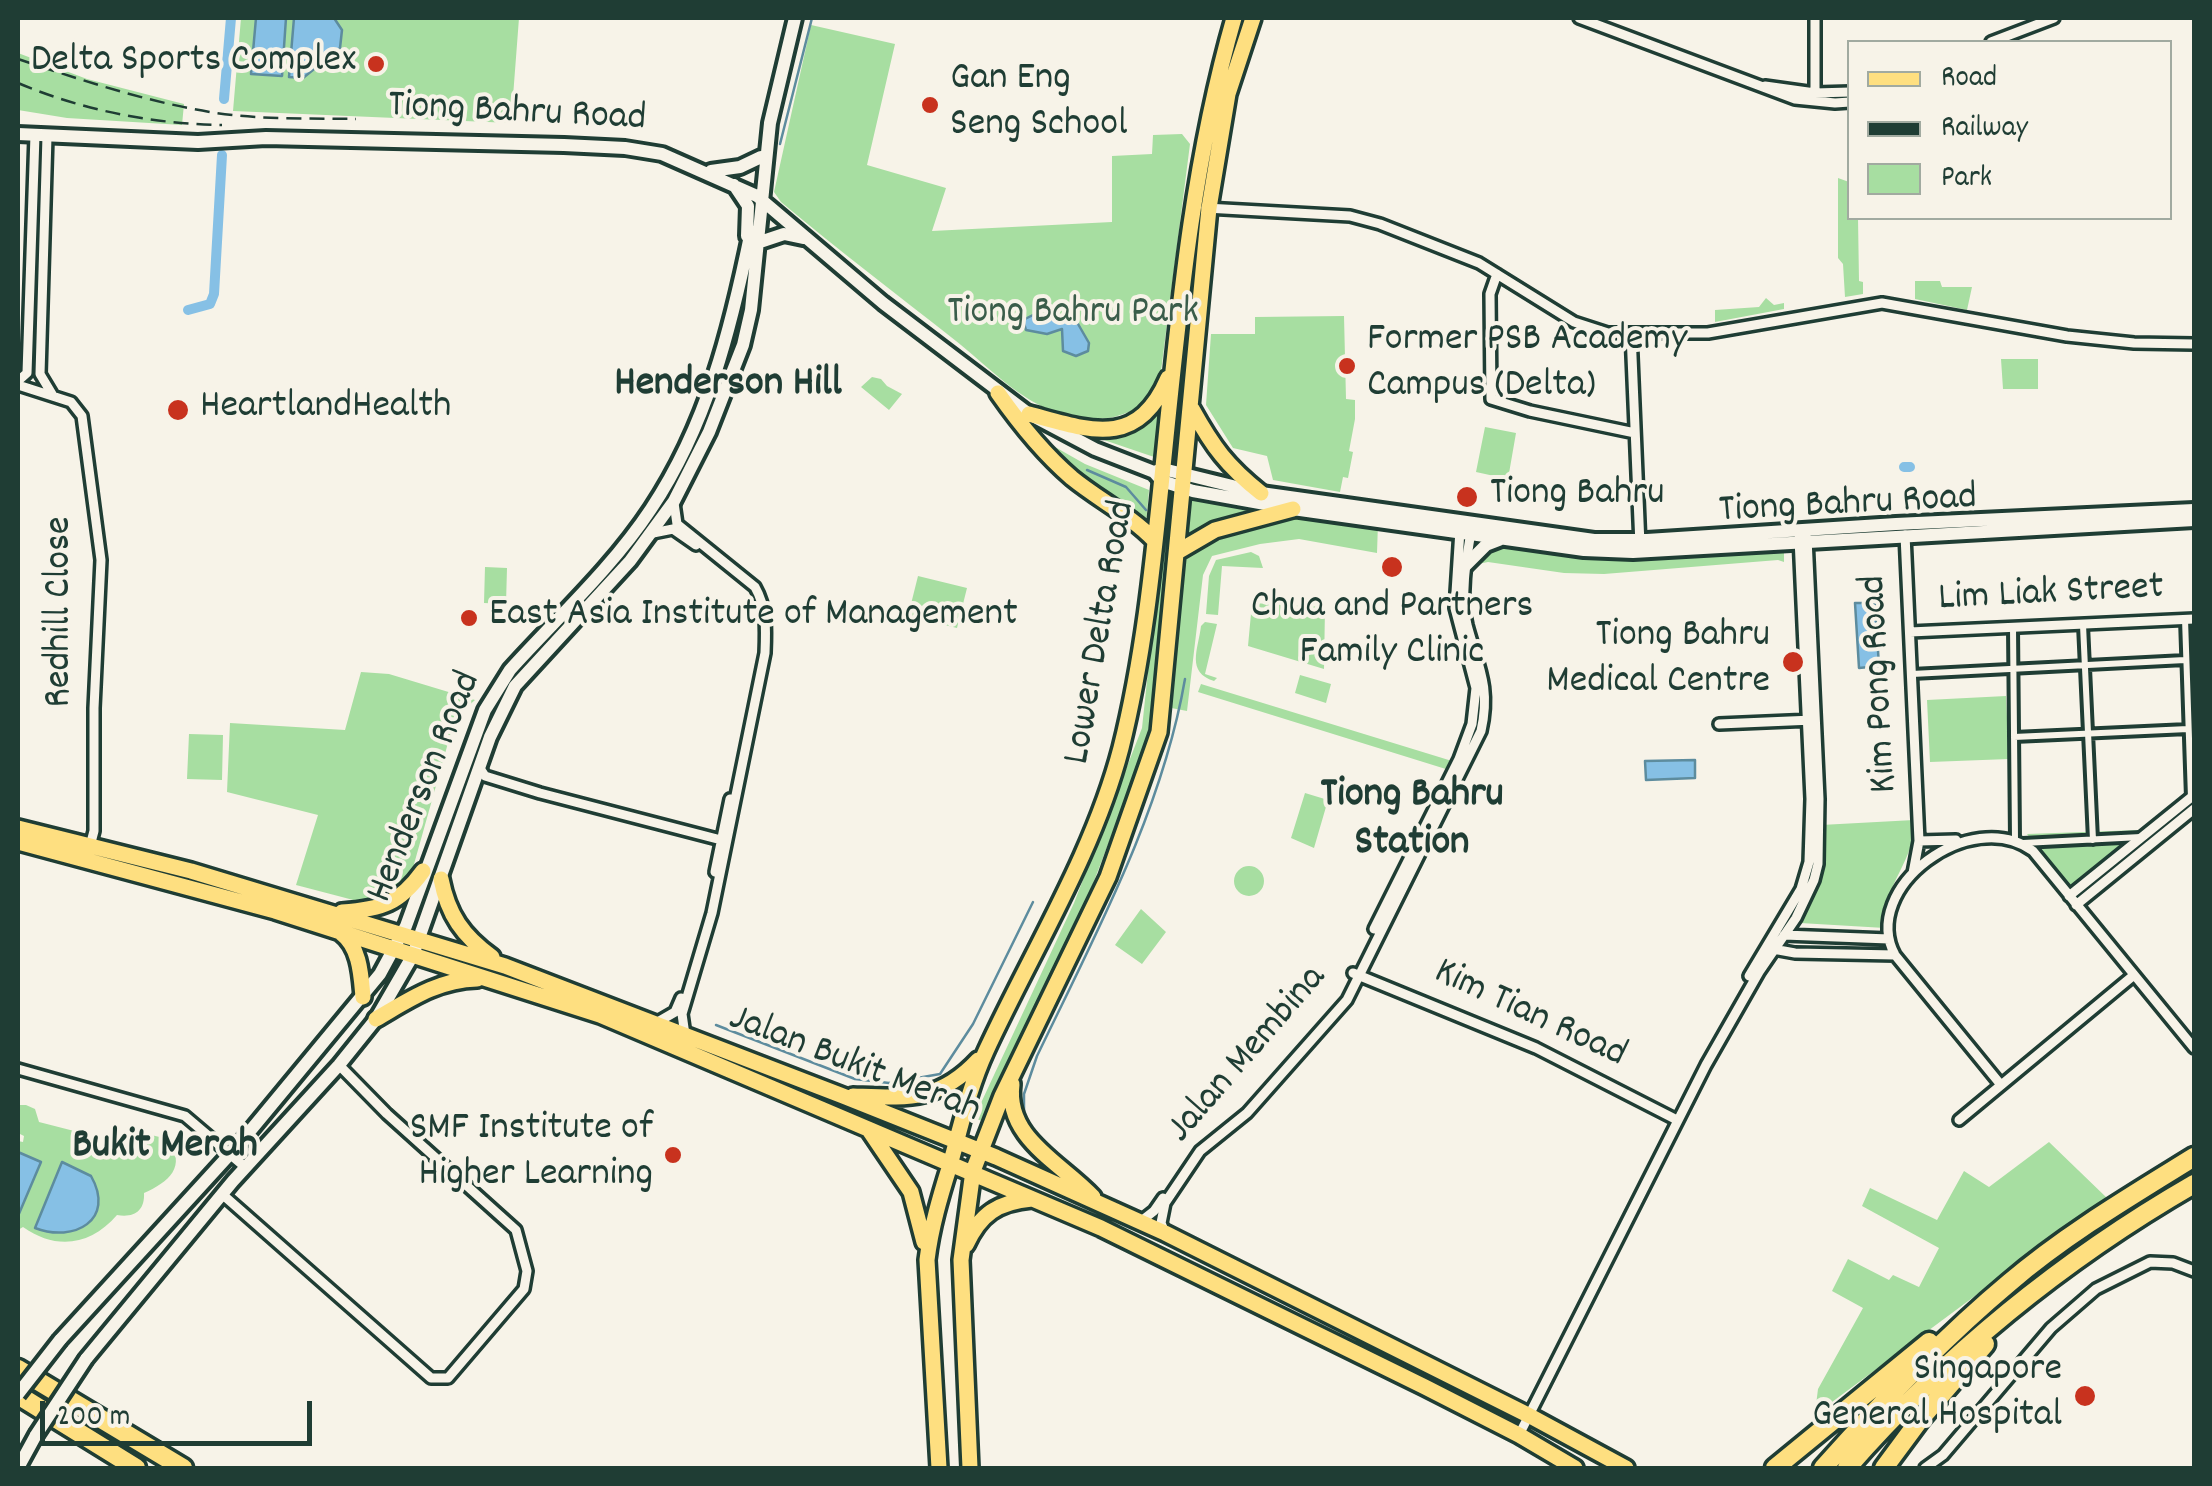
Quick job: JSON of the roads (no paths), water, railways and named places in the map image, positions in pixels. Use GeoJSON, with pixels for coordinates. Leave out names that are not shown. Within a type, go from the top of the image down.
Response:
{"type":"FeatureCollection","features":[{"type":"Feature","properties":{"kind":"highway"},"geometry":{"type":"LineString","coordinates":[[1775,1468],[1951,1324],[2078,1232],[2194,1157]]}},
{"type":"Feature","properties":{"kind":"highway"},"geometry":{"type":"LineString","coordinates":[[1823,1468],[2091,1249],[2194,1184]]}},
{"type":"Feature","properties":{"kind":"highway"},"geometry":{"type":"LineString","coordinates":[[1847,1468],[1913,1371],[2010,1282]]}},
{"type":"Feature","properties":{"kind":"highway"},"geometry":{"type":"LineString","coordinates":[[1884,1468],[1921,1418],[1988,1341],[1993,1326]]}},
{"type":"Feature","properties":{"kind":"highway"},"geometry":{"type":"LineString","coordinates":[[18,1369],[183,1468]]}},
{"type":"Feature","properties":{"kind":"highway"},"geometry":{"type":"LineString","coordinates":[[18,1395],[136,1468]]}},
{"type":"Feature","properties":{"kind":"main road","name":"Henderson Road"},"geometry":{"type":"LineString","coordinates":[[405,941],[423,872],[493,694],[650,510],[697,428],[722,356],[760,199],[767,140],[795,18]]}},
{"type":"Feature","properties":{"kind":"main road","name":"Lower Delta Road"},"geometry":{"type":"LineString","coordinates":[[970,1468],[961,1260],[974,1172],[1016,1070],[1108,877],[1159,732],[1192,409],[1202,207],[1214,91],[1234,18]]}},
{"type":"Feature","properties":{"kind":"main road","name":"Lower Delta Road"},"geometry":{"type":"LineString","coordinates":[[939,1468],[927,1260],[937,1205],[962,1111],[984,1054],[1045,934],[1114,775],[1145,626],[1174,362],[1202,207],[1228,94],[1253,18]]}},
{"type":"Feature","properties":{"kind":"main road","name":"Tiong Bahru Road"},"geometry":{"type":"LineString","coordinates":[[18,134],[198,142],[266,138],[625,148],[662,154],[760,199],[998,393],[1028,414],[1094,449],[1185,483],[1293,509],[1640,546]]}},
{"type":"Feature","properties":{"kind":"main road","name":"Henderson Road"},"geometry":{"type":"LineString","coordinates":[[18,1395],[60,1340],[230,1153],[362,998],[405,941],[441,880],[479,766],[515,686],[603,592],[674,502],[709,432],[743,345],[751,310],[761,157],[767,140]]}},
{"type":"Feature","properties":{"kind":"main road"},"geometry":{"type":"LineString","coordinates":[[704,171],[728,171],[761,157]]}},
{"type":"Feature","properties":{"kind":"main road"},"geometry":{"type":"LineString","coordinates":[[734,185],[748,206],[742,273]]}},
{"type":"Feature","properties":{"kind":"main road"},"geometry":{"type":"LineString","coordinates":[[757,244],[784,234],[810,240]]}},
{"type":"Feature","properties":{"kind":"main road"},"geometry":{"type":"LineString","coordinates":[[1028,414],[1101,431],[1132,424],[1153,407],[1174,362]]}},
{"type":"Feature","properties":{"kind":"main road"},"geometry":{"type":"LineString","coordinates":[[998,393],[1050,458],[1139,524],[1155,541]]}},
{"type":"Feature","properties":{"kind":"main road"},"geometry":{"type":"LineString","coordinates":[[1192,409],[1217,453],[1261,493]]}},
{"type":"Feature","properties":{"kind":"main road","name":"Tiong Bahru Road"},"geometry":{"type":"LineString","coordinates":[[1185,483],[1584,550],[2194,510]]}},
{"type":"Feature","properties":{"kind":"main road"},"geometry":{"type":"LineString","coordinates":[[1179,552],[1216,530],[1293,509]]}},
{"type":"Feature","properties":{"kind":"main road","name":"Tiong Bahru Road"},"geometry":{"type":"LineString","coordinates":[[1905,530],[2194,520]]}},
{"type":"Feature","properties":{"kind":"main road"},"geometry":{"type":"LineString","coordinates":[[1466,564],[1486,545],[1506,538]]}},
{"type":"Feature","properties":{"kind":"main road","name":"Jalan Bukit Merah"},"geometry":{"type":"LineString","coordinates":[[18,828],[191,871],[333,913],[405,941],[412,955],[600,1015],[1036,1198],[1188,1269],[1519,1435],[1575,1468]]}},
{"type":"Feature","properties":{"kind":"main road","name":"Jalan Bukit Merah"},"geometry":{"type":"LineString","coordinates":[[18,842],[340,932],[405,941],[505,966],[843,1096],[980,1151],[1165,1233],[1626,1468]]}},
{"type":"Feature","properties":{"kind":"main road"},"geometry":{"type":"LineString","coordinates":[[333,913],[388,904],[409,890],[423,872]]}},
{"type":"Feature","properties":{"kind":"main road"},"geometry":{"type":"LineString","coordinates":[[441,880],[455,923],[466,938],[505,966]]}},
{"type":"Feature","properties":{"kind":"main road"},"geometry":{"type":"LineString","coordinates":[[340,932],[347,936],[359,962],[362,998]]}},
{"type":"Feature","properties":{"kind":"main road","name":"Henderson Road"},"geometry":{"type":"LineString","coordinates":[[18,1468],[100,1340],[245,1167],[339,1065],[376,1019],[412,955]]}},
{"type":"Feature","properties":{"kind":"main road"},"geometry":{"type":"LineString","coordinates":[[376,1019],[404,1000],[444,984],[486,979]]}},
{"type":"Feature","properties":{"kind":"main road"},"geometry":{"type":"LineString","coordinates":[[843,1096],[902,1098],[936,1092],[963,1076],[984,1054]]}},
{"type":"Feature","properties":{"kind":"main road"},"geometry":{"type":"LineString","coordinates":[[1016,1070],[1010,1100],[1015,1122],[1099,1204]]}},
{"type":"Feature","properties":{"kind":"main road"},"geometry":{"type":"LineString","coordinates":[[867,1128],[911,1192],[920,1217],[927,1260]]}},
{"type":"Feature","properties":{"kind":"main road"},"geometry":{"type":"LineString","coordinates":[[961,1260],[967,1241],[987,1212],[1006,1202],[1036,1198]]}},
{"type":"Feature","properties":{"kind":"street"},"geometry":{"type":"LineString","coordinates":[[1578,18],[1764,86],[1847,102]]}},
{"type":"Feature","properties":{"kind":"street"},"geometry":{"type":"LineString","coordinates":[[1815,18],[1815,98]]}},
{"type":"Feature","properties":{"kind":"street"},"geometry":{"type":"LineString","coordinates":[[1996,40],[2054,18]]}},
{"type":"Feature","properties":{"kind":"street"},"geometry":{"type":"LineString","coordinates":[[1815,98],[1847,93]]}},
{"type":"Feature","properties":{"kind":"street"},"geometry":{"type":"LineString","coordinates":[[41,136],[27,373],[18,383],[52,394]]}},
{"type":"Feature","properties":{"kind":"street"},"geometry":{"type":"LineString","coordinates":[[1202,207],[1356,217],[1412,235],[1497,274],[1584,326],[1608,333],[1708,332],[1882,303],[2067,336],[2144,344],[2194,344]]}},
{"type":"Feature","properties":{"kind":"street"},"geometry":{"type":"LineString","coordinates":[[1497,274],[1490,294],[1491,399],[1530,412],[1635,432]]}},
{"type":"Feature","properties":{"kind":"street"},"geometry":{"type":"LineString","coordinates":[[29,317],[40,374],[52,394]]}},
{"type":"Feature","properties":{"kind":"street"},"geometry":{"type":"LineString","coordinates":[[1631,333],[1640,546]]}},
{"type":"Feature","properties":{"kind":"street","name":"Redhill Close"},"geometry":{"type":"LineString","coordinates":[[52,394],[71,402],[82,416],[101,560],[94,708],[94,831],[90,846]]}},
{"type":"Feature","properties":{"kind":"street"},"geometry":{"type":"LineString","coordinates":[[656,1024],[680,1004],[698,948],[765,653],[764,612],[755,587],[677,524],[674,502]]}},
{"type":"Feature","properties":{"kind":"street","name":"Jalan Membina"},"geometry":{"type":"LineString","coordinates":[[1165,1233],[1161,1223],[1165,1203],[1200,1152],[1247,1113],[1340,1008],[1481,730],[1486,701],[1482,670],[1467,622],[1466,528]]}},
{"type":"Feature","properties":{"kind":"street","name":"Jalan Membina"},"geometry":{"type":"LineString","coordinates":[[1466,528],[1455,608],[1476,688],[1467,752]]}},
{"type":"Feature","properties":{"kind":"street"},"geometry":{"type":"LineString","coordinates":[[653,533],[672,529],[708,554],[751,590],[759,609],[760,652],[712,913],[684,1006],[685,1036]]}},
{"type":"Feature","properties":{"kind":"street","name":"Kim Pong Road"},"geometry":{"type":"LineString","coordinates":[[1905,530],[1919,842],[1912,876]]}},
{"type":"Feature","properties":{"kind":"street"},"geometry":{"type":"LineString","coordinates":[[1781,935],[1796,918],[1818,864],[1803,536]]}},
{"type":"Feature","properties":{"kind":"street"},"geometry":{"type":"LineString","coordinates":[[2190,619],[2185,660],[2193,800]]}},
{"type":"Feature","properties":{"kind":"street","name":"Lim Liak Street"},"geometry":{"type":"LineString","coordinates":[[1910,632],[2190,619]]}},
{"type":"Feature","properties":{"kind":"street"},"geometry":{"type":"LineString","coordinates":[[2084,625],[2093,840]]}},
{"type":"Feature","properties":{"kind":"street"},"geometry":{"type":"LineString","coordinates":[[2013,628],[2019,841]]}},
{"type":"Feature","properties":{"kind":"street"},"geometry":{"type":"LineString","coordinates":[[1912,674],[2185,660]]}},
{"type":"Feature","properties":{"kind":"street"},"geometry":{"type":"LineString","coordinates":[[1718,724],[1812,720]]}},
{"type":"Feature","properties":{"kind":"street"},"geometry":{"type":"LineString","coordinates":[[2014,737],[2188,729]]}},
{"type":"Feature","properties":{"kind":"street"},"geometry":{"type":"LineString","coordinates":[[479,766],[485,776],[540,794],[724,843]]}},
{"type":"Feature","properties":{"kind":"street"},"geometry":{"type":"LineString","coordinates":[[473,782],[484,781],[724,843]]}},
{"type":"Feature","properties":{"kind":"street"},"geometry":{"type":"LineString","coordinates":[[1519,1435],[1737,1008],[1746,983],[1781,935],[1807,874],[1816,800]]}},
{"type":"Feature","properties":{"kind":"street"},"geometry":{"type":"LineString","coordinates":[[2073,900],[2193,800]]}},
{"type":"Feature","properties":{"kind":"street"},"geometry":{"type":"LineString","coordinates":[[2073,900],[2193,800]]}},
{"type":"Feature","properties":{"kind":"street","name":"Kim Pong Road"},"geometry":{"type":"LineString","coordinates":[[1919,842],[1989,835],[2019,841]]}},
{"type":"Feature","properties":{"kind":"street"},"geometry":{"type":"LineString","coordinates":[[2019,841],[2144,837]]}},
{"type":"Feature","properties":{"kind":"street"},"geometry":{"type":"LineString","coordinates":[[1965,840],[1940,850],[1898,894],[1889,939],[1895,956],[2002,1085]]}},
{"type":"Feature","properties":{"kind":"street"},"geometry":{"type":"LineString","coordinates":[[2019,841],[2033,850],[2193,1043]]}},
{"type":"Feature","properties":{"kind":"street"},"geometry":{"type":"LineString","coordinates":[[1796,918],[1806,937]]}},
{"type":"Feature","properties":{"kind":"street"},"geometry":{"type":"LineString","coordinates":[[1781,935],[1889,939]]}},
{"type":"Feature","properties":{"kind":"street"},"geometry":{"type":"LineString","coordinates":[[1773,948],[1895,956]]}},
{"type":"Feature","properties":{"kind":"street","name":"Jalan Membina"},"geometry":{"type":"LineString","coordinates":[[1139,1222],[1154,1211],[1196,1148],[1244,1109],[1308,1038],[1356,974]]}},
{"type":"Feature","properties":{"kind":"street","name":"Kim Tian Road"},"geometry":{"type":"LineString","coordinates":[[1356,974],[1536,1048],[1678,1120]]}},
{"type":"Feature","properties":{"kind":"street"},"geometry":{"type":"LineString","coordinates":[[1959,1120],[2134,975]]}},
{"type":"Feature","properties":{"kind":"street"},"geometry":{"type":"LineString","coordinates":[[222,1194],[430,1378],[448,1378],[524,1289],[527,1271],[516,1230],[387,1114],[339,1065]]}},
{"type":"Feature","properties":{"kind":"street"},"geometry":{"type":"LineString","coordinates":[[18,1069],[175,1111],[245,1167]]}},
{"type":"Feature","properties":{"kind":"street"},"geometry":{"type":"LineString","coordinates":[[1935,1468],[2051,1328],[2096,1289],[2150,1262],[2173,1263],[2194,1271]]}},
{"type":"Feature","properties":{"kind":"water"},"geometry":{"type":"Polygon","coordinates":[[[256,18],[286,18],[282,76],[251,74],[256,18]]]}},
{"type":"Feature","properties":{"kind":"water"},"geometry":{"type":"Polygon","coordinates":[[[294,18],[334,18],[342,30],[340,48],[303,78],[289,77],[294,18]]]}},
{"type":"Feature","properties":{"kind":"water"},"geometry":{"type":"Polygon","coordinates":[[[1035,314],[1050,320],[1074,317],[1089,343],[1088,351],[1076,356],[1063,351],[1062,329],[1047,334],[1026,330],[1023,320],[1035,314]]]}},
{"type":"Feature","properties":{"kind":"water"},"geometry":{"type":"Polygon","coordinates":[[[1855,603],[1875,603],[1879,666],[1859,668],[1855,603]]]}},
{"type":"Feature","properties":{"kind":"water"},"geometry":{"type":"Polygon","coordinates":[[[1695,760],[1695,778],[1646,780],[1645,761],[1695,760]]]}},
{"type":"Feature","properties":{"kind":"water"},"geometry":{"type":"Polygon","coordinates":[[[18,1152],[41,1162],[18,1216],[18,1152]]]}},
{"type":"Feature","properties":{"kind":"water"},"geometry":{"type":"Polygon","coordinates":[[[62,1162],[91,1176],[97,1191],[95,1216],[76,1230],[50,1232],[35,1228],[62,1162]]]}},
{"type":"Feature","properties":{"kind":"waterway"},"geometry":{"type":"LineString","coordinates":[[224,99],[231,18]]}},
{"type":"Feature","properties":{"kind":"waterway"},"geometry":{"type":"LineString","coordinates":[[780,144],[812,18]]}},
{"type":"Feature","properties":{"kind":"waterway"},"geometry":{"type":"LineString","coordinates":[[188,310],[210,304],[214,294],[222,155]]}},
{"type":"Feature","properties":{"kind":"waterway"},"geometry":{"type":"LineString","coordinates":[[1904,467],[1910,467]]}},
{"type":"Feature","properties":{"kind":"waterway"},"geometry":{"type":"LineString","coordinates":[[1087,470],[1126,487],[1146,510]]}},
{"type":"Feature","properties":{"kind":"waterway"},"geometry":{"type":"LineString","coordinates":[[1024,1116],[1024,1094],[1037,1056],[1143,825],[1160,777],[1185,679]]}},
{"type":"Feature","properties":{"kind":"waterway"},"geometry":{"type":"LineString","coordinates":[[716,1025],[855,1079],[889,1083],[940,1074],[973,1024],[1033,902]]}},
{"type":"Feature","properties":{"kind":"railway"},"geometry":{"type":"LineString","coordinates":[[18,59],[137,96],[210,112],[356,119]]}},
{"type":"Feature","properties":{"kind":"railway"},"geometry":{"type":"LineString","coordinates":[[18,83],[118,114],[222,125]]}},
{"type":"Feature","properties":{"kind":"place","name":"Delta Sports Complex"},"geometry":{"type":"Point","coordinates":[376,64]}},
{"type":"Feature","properties":{"kind":"place","name":"Gan Eng Seng School"},"geometry":{"type":"Point","coordinates":[930,105]}},
{"type":"Feature","properties":{"kind":"place","name":"Former PSB Academy Campus (Delta)"},"geometry":{"type":"Point","coordinates":[1347,366]}},
{"type":"Feature","properties":{"kind":"place","name":"HeartlandHealth"},"geometry":{"type":"Point","coordinates":[178,410]}},
{"type":"Feature","properties":{"kind":"place","name":"Tiong Bahru"},"geometry":{"type":"Point","coordinates":[1467,497]}},
{"type":"Feature","properties":{"kind":"place","name":"Chua and Partners Family Clinic"},"geometry":{"type":"Point","coordinates":[1392,567]}},
{"type":"Feature","properties":{"kind":"place","name":"East Asia Institute of Management"},"geometry":{"type":"Point","coordinates":[469,618]}},
{"type":"Feature","properties":{"kind":"place","name":"Tiong Bahru Medical Centre"},"geometry":{"type":"Point","coordinates":[1793,662]}},
{"type":"Feature","properties":{"kind":"place","name":"SMF Institute of Higher Learning"},"geometry":{"type":"Point","coordinates":[673,1155]}},
{"type":"Feature","properties":{"kind":"place","name":"Singapore General Hospital"},"geometry":{"type":"Point","coordinates":[2085,1396]}},
{"type":"Feature","properties":{"kind":"district","name":"Henderson Hill"},"geometry":{"type":"Point","coordinates":[728,387]}},
{"type":"Feature","properties":{"kind":"district","name":"Tiong Bahru Station"},"geometry":{"type":"Point","coordinates":[1412,822]}},
{"type":"Feature","properties":{"kind":"district","name":"Bukit Merah"},"geometry":{"type":"Point","coordinates":[165,1149]}},
{"type":"Feature","properties":{"kind":"park label","name":"Tiong Bahru Park"},"geometry":{"type":"Point","coordinates":[1073,316]}}]}
